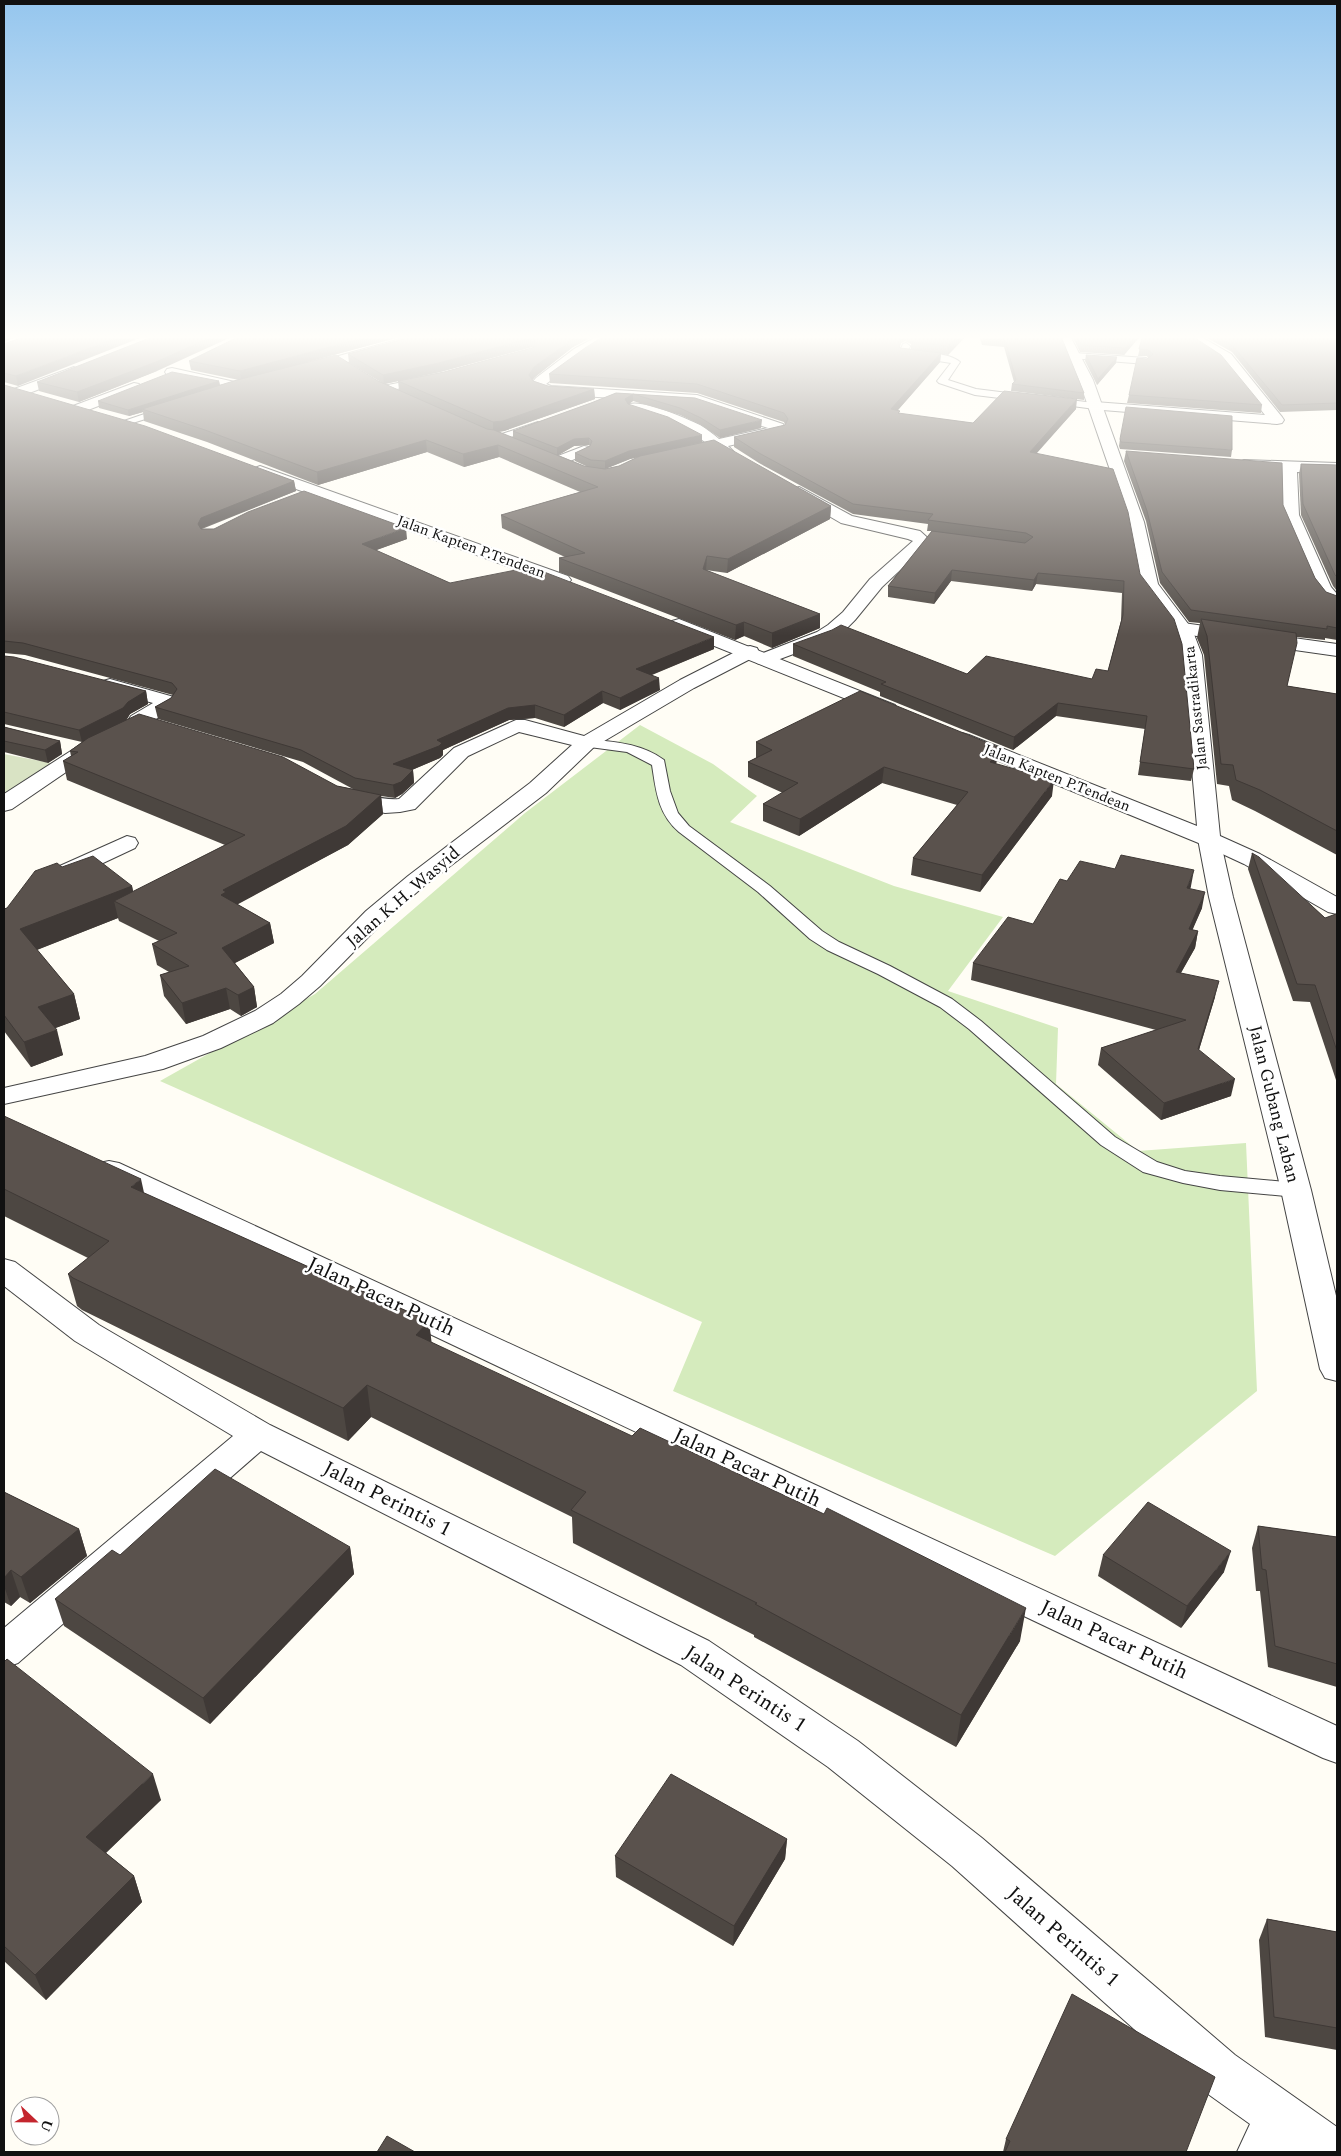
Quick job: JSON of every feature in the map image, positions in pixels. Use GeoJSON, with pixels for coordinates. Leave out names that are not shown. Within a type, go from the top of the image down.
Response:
{"type":"FeatureCollection","features":[{"type":"Feature","properties":{"kind":"street"},"geometry":{"type":"LineString","coordinates":[[704,435],[745,463]]}},
{"type":"Feature","properties":{"kind":"street"},"geometry":{"type":"LineString","coordinates":[[671,455],[758,435]]}},
{"type":"Feature","properties":{"kind":"street","name":"Jalan Sastradikarta"},"geometry":{"type":"LineString","coordinates":[[1106,435],[1136,522],[1150,585],[1183,629],[1192,655],[1209,839]]}},
{"type":"Feature","properties":{"kind":"street"},"geometry":{"type":"LineString","coordinates":[[584,450],[556,462],[589,475],[602,476]]}},
{"type":"Feature","properties":{"kind":"street"},"geometry":{"type":"LineString","coordinates":[[1113,455],[1132,457]]}},
{"type":"Feature","properties":{"kind":"street"},"geometry":{"type":"LineString","coordinates":[[1323,455],[1337,466]]}},
{"type":"Feature","properties":{"kind":"street","name":"Jalan Kapten P.Tendean"},"geometry":{"type":"LineString","coordinates":[[243,464],[314,492],[386,515],[579,587]]}},
{"type":"Feature","properties":{"kind":"street"},"geometry":{"type":"LineString","coordinates":[[1228,464],[1288,468],[1337,466]]}},
{"type":"Feature","properties":{"kind":"street"},"geometry":{"type":"LineString","coordinates":[[1288,468],[1291,483],[1291,515],[1323,588],[1331,598],[1336,610]]}},
{"type":"Feature","properties":{"kind":"street","name":"Jalan K.H. Wasyid"},"geometry":{"type":"LineString","coordinates":[[4,1095],[153,1062],[212,1042],[264,1017],[290,999],[311,981],[375,916],[416,881],[538,788],[587,743],[672,692],[757,656],[824,636],[849,616],[876,582],[926,537],[847,520],[782,484]]}},
{"type":"Feature","properties":{"kind":"street"},"geometry":{"type":"LineString","coordinates":[[288,501],[314,492]]}},
{"type":"Feature","properties":{"kind":"street"},"geometry":{"type":"LineString","coordinates":[[668,621],[910,718]]}},
{"type":"Feature","properties":{"kind":"street"},"geometry":{"type":"LineString","coordinates":[[1183,629],[1337,650]]}},
{"type":"Feature","properties":{"kind":"street"},"geometry":{"type":"LineString","coordinates":[[4,804],[84,751],[126,731],[138,720],[165,705],[167,701],[89,679]]}},
{"type":"Feature","properties":{"kind":"street"},"geometry":{"type":"LineString","coordinates":[[330,788],[348,798],[398,806],[411,801],[461,752],[516,726],[525,726],[587,743]]}},
{"type":"Feature","properties":{"kind":"street"},"geometry":{"type":"LineString","coordinates":[[126,731],[163,729]]}},
{"type":"Feature","properties":{"kind":"street","name":"Jalan Kapten P.Tendean"},"geometry":{"type":"LineString","coordinates":[[946,732],[1209,839],[1252,859],[1337,907]]}},
{"type":"Feature","properties":{"kind":"street"},"geometry":{"type":"LineString","coordinates":[[57,744],[84,751]]}},
{"type":"Feature","properties":{"kind":"street","name":"Jalan Gubang Laban"},"geometry":{"type":"LineString","coordinates":[[1209,839],[1221,897],[1296,1190],[1337,1369]]}},
{"type":"Feature","properties":{"kind":"street"},"geometry":{"type":"LineString","coordinates":[[42,882],[127,843]]}},
{"type":"Feature","properties":{"kind":"street","name":"Jalan Pacar Putih"},"geometry":{"type":"LineString","coordinates":[[87,1161],[1337,1744]]}},
{"type":"Feature","properties":{"kind":"street","name":"Jalan Perintis 1"},"geometry":{"type":"LineString","coordinates":[[4,1270],[87,1333],[258,1434],[695,1653],[851,1760],[966,1852],[1218,2072],[1271,2136],[1331,2152]]}},
{"type":"Feature","properties":{"kind":"street"},"geometry":{"type":"LineString","coordinates":[[4,1651],[258,1434]]}},
{"type":"Feature","properties":{"kind":"lane"},"geometry":{"type":"LineString","coordinates":[[487,435],[517,445]]}},
{"type":"Feature","properties":{"kind":"lane"},"geometry":{"type":"LineString","coordinates":[[499,438],[509,435]]}},
{"type":"Feature","properties":{"kind":"lane"},"geometry":{"type":"LineString","coordinates":[[587,743],[630,748],[652,757],[659,763],[663,791],[670,813],[674,820],[684,829],[764,889],[822,939],[946,1003],[975,1025],[1108,1141],[1150,1167],[1183,1177],[1220,1183],[1296,1190]]}},
{"type":"Feature","properties":{"kind":"green space"},"geometry":{"type":"Polygon","coordinates":[[[640,725],[713,764],[757,796],[730,822],[894,886],[1003,917],[948,991],[1058,1028],[1056,1084],[1138,1151],[1246,1143],[1257,1391],[1055,1556],[673,1391],[702,1322],[160,1081],[315,994],[525,813],[640,725]]]}},
{"type":"Feature","properties":{"kind":"green space"},"geometry":{"type":"Polygon","coordinates":[[[4,754],[61,765],[4,804],[4,754]]]}},
{"type":"Feature","properties":{"kind":"building"},"geometry":{"type":"Polygon","coordinates":[[[4,435],[168,435],[294,481],[201,518],[198,524],[201,529],[214,529],[248,512],[304,491],[406,528],[362,544],[450,583],[531,567],[714,637],[636,669],[659,678],[620,698],[602,691],[564,715],[535,705],[508,708],[437,740],[442,743],[439,746],[393,764],[413,770],[401,782],[393,785],[355,778],[301,750],[155,707],[171,698],[177,689],[172,683],[23,643],[4,641],[4,435]]]}},
{"type":"Feature","properties":{"kind":"building"},"geometry":{"type":"Polygon","coordinates":[[[217,435],[506,435],[584,466],[605,469],[619,466],[640,456],[714,440],[831,506],[728,559],[707,556],[703,569],[820,614],[772,633],[744,622],[736,625],[559,558],[585,553],[501,515],[598,487],[498,445],[463,454],[426,440],[317,472],[217,435]]]}},
{"type":"Feature","properties":{"kind":"building"},"geometry":{"type":"Polygon","coordinates":[[[522,435],[702,435],[629,451],[605,461],[591,460],[575,453],[590,446],[592,441],[589,438],[574,439],[557,448],[522,435]]]}},
{"type":"Feature","properties":{"kind":"building"},"geometry":{"type":"Polygon","coordinates":[[[744,435],[1045,435],[1030,452],[1113,469],[1128,512],[1140,574],[1174,619],[1182,644],[1194,769],[1140,762],[1147,716],[1058,703],[1014,737],[881,684],[886,682],[793,644],[841,625],[967,674],[986,656],[1092,679],[1096,669],[1108,671],[1123,615],[1124,581],[1038,573],[1034,580],[952,570],[935,593],[888,586],[932,531],[1025,543],[1033,537],[1026,533],[928,520],[933,514],[853,504],[759,453],[734,437],[744,435]]]}},
{"type":"Feature","properties":{"kind":"building"},"geometry":{"type":"Polygon","coordinates":[[[1121,435],[1232,435],[1232,450],[1121,442],[1121,435]]]}},
{"type":"Feature","properties":{"kind":"building"},"geometry":{"type":"Polygon","coordinates":[[[1126,451],[1282,463],[1283,505],[1315,578],[1326,592],[1337,596],[1337,628],[1327,626],[1327,629],[1191,610],[1162,572],[1147,511],[1126,451]]]}},
{"type":"Feature","properties":{"kind":"building"},"geometry":{"type":"Polygon","coordinates":[[[1301,464],[1337,465],[1337,577],[1303,504],[1301,464]]]}},
{"type":"Feature","properties":{"kind":"building"},"geometry":{"type":"Polygon","coordinates":[[[1201,619],[1296,633],[1297,643],[1287,686],[1337,694],[1337,831],[1260,790],[1236,780],[1233,765],[1221,764],[1207,636],[1201,619]]]}},
{"type":"Feature","properties":{"kind":"building"},"geometry":{"type":"Polygon","coordinates":[[[4,656],[146,691],[128,702],[123,708],[79,730],[4,712],[4,656]]]}},
{"type":"Feature","properties":{"kind":"building"},"geometry":{"type":"Polygon","coordinates":[[[860,691],[998,747],[986,756],[994,758],[990,762],[1054,780],[982,875],[913,858],[968,792],[884,767],[800,819],[763,804],[798,783],[748,762],[772,750],[756,742],[860,691]]]}},
{"type":"Feature","properties":{"kind":"building"},"geometry":{"type":"Polygon","coordinates":[[[139,714],[283,757],[337,786],[381,795],[346,826],[223,890],[226,892],[221,895],[270,923],[222,948],[254,987],[238,995],[226,988],[182,1003],[160,975],[189,966],[152,944],[177,933],[114,901],[245,835],[63,761],[78,752],[70,751],[88,738],[139,714]]]}},
{"type":"Feature","properties":{"kind":"building"},"geometry":{"type":"Polygon","coordinates":[[[4,727],[60,741],[45,750],[4,741],[4,727]]]}},
{"type":"Feature","properties":{"kind":"building"},"geometry":{"type":"Polygon","coordinates":[[[1252,853],[1259,857],[1325,918],[1337,915],[1337,1051],[1315,985],[1297,984],[1252,853]]]}},
{"type":"Feature","properties":{"kind":"building"},"geometry":{"type":"Polygon","coordinates":[[[1121,855],[1194,870],[1187,888],[1205,892],[1189,929],[1198,931],[1176,972],[1219,981],[1198,1049],[1235,1079],[1164,1103],[1101,1048],[1186,1020],[973,963],[1008,917],[1033,924],[1060,879],[1067,881],[1080,861],[1115,869],[1121,855]]]}},
{"type":"Feature","properties":{"kind":"building"},"geometry":{"type":"Polygon","coordinates":[[[93,856],[132,886],[20,929],[74,994],[38,1007],[57,1030],[24,1042],[4,1015],[4,909],[7,908],[35,871],[57,863],[62,867],[93,856]]]}},
{"type":"Feature","properties":{"kind":"building"},"geometry":{"type":"Polygon","coordinates":[[[4,1116],[141,1179],[131,1187],[429,1321],[416,1335],[632,1436],[640,1428],[824,1514],[827,1508],[1026,1608],[961,1715],[755,1604],[757,1603],[571,1510],[586,1492],[367,1385],[343,1408],[73,1278],[68,1274],[109,1241],[4,1189],[4,1116]]]}},
{"type":"Feature","properties":{"kind":"building"},"geometry":{"type":"Polygon","coordinates":[[[215,1469],[350,1547],[203,1698],[55,1599],[112,1550],[120,1555],[215,1469]]]}},
{"type":"Feature","properties":{"kind":"building"},"geometry":{"type":"Polygon","coordinates":[[[4,1492],[79,1529],[21,1577],[11,1570],[4,1578],[4,1492]]]}},
{"type":"Feature","properties":{"kind":"building"},"geometry":{"type":"Polygon","coordinates":[[[1148,1502],[1231,1551],[1187,1606],[1103,1555],[1148,1502]]]}},
{"type":"Feature","properties":{"kind":"building"},"geometry":{"type":"Polygon","coordinates":[[[1258,1526],[1337,1537],[1337,1664],[1275,1646],[1266,1570],[1262,1569],[1258,1526]]]}},
{"type":"Feature","properties":{"kind":"building"},"geometry":{"type":"Polygon","coordinates":[[[7,1659],[153,1774],[86,1837],[134,1876],[35,1975],[4,1946],[4,1662],[7,1659]]]}},
{"type":"Feature","properties":{"kind":"building"},"geometry":{"type":"Polygon","coordinates":[[[671,1774],[787,1839],[734,1926],[615,1856],[671,1774]]]}},
{"type":"Feature","properties":{"kind":"building"},"geometry":{"type":"Polygon","coordinates":[[[1267,1919],[1337,1932],[1337,2028],[1274,2017],[1267,1919]]]}},
{"type":"Feature","properties":{"kind":"building"},"geometry":{"type":"Polygon","coordinates":[[[1072,1994],[1215,2077],[1186,2152],[1005,2152],[1010,2141],[1006,2139],[1072,1994]]]}},
{"type":"Feature","properties":{"kind":"building"},"geometry":{"type":"Polygon","coordinates":[[[387,2136],[415,2152],[377,2152],[387,2136]]]}}]}
